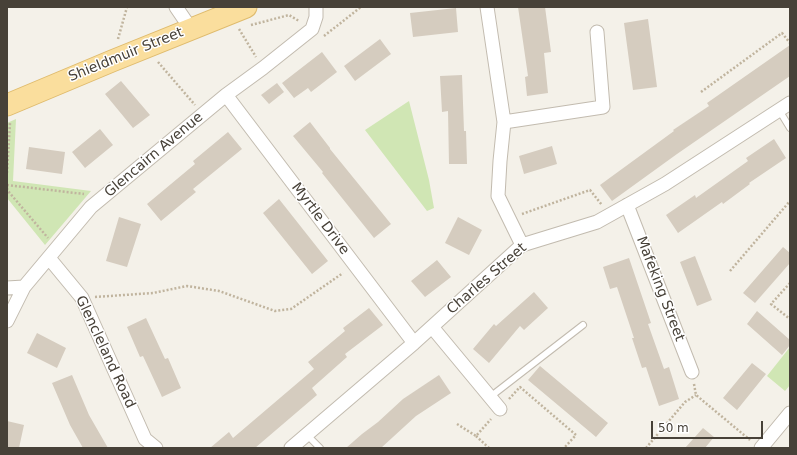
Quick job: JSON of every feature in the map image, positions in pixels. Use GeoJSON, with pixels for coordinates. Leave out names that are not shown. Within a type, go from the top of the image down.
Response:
{"type":"FeatureCollection","features":[{"type":"Feature","properties":{"kind":"main road","name":"Shieldmuir Street"},"geometry":{"type":"LineString","coordinates":[[8,114],[112,61],[246,7]]}},
{"type":"Feature","properties":{"kind":"street"},"geometry":{"type":"LineString","coordinates":[[176,7],[191,29]]}},
{"type":"Feature","properties":{"kind":"street"},"geometry":{"type":"LineString","coordinates":[[312,29],[316,17],[316,7]]}},
{"type":"Feature","properties":{"kind":"street"},"geometry":{"type":"LineString","coordinates":[[487,7],[504,122],[498,196],[522,245]]}},
{"type":"Feature","properties":{"kind":"street","name":"Glencairn Avenue"},"geometry":{"type":"LineString","coordinates":[[7,321],[24,287],[91,207],[226,95],[312,29]]}},
{"type":"Feature","properties":{"kind":"street"},"geometry":{"type":"LineString","coordinates":[[504,122],[603,107],[597,32]]}},
{"type":"Feature","properties":{"kind":"street","name":"Myrtle Drive"},"geometry":{"type":"LineString","coordinates":[[226,95],[414,343]]}},
{"type":"Feature","properties":{"kind":"street","name":"Charles Street"},"geometry":{"type":"LineString","coordinates":[[291,448],[414,343],[522,245],[597,222],[665,184],[790,103]]}},
{"type":"Feature","properties":{"kind":"street","name":"Mafeking Street"},"geometry":{"type":"LineString","coordinates":[[627,205],[692,372]]}},
{"type":"Feature","properties":{"kind":"street","name":"Glencleland Road"},"geometry":{"type":"LineString","coordinates":[[53,253],[82,298],[145,439],[156,448]]}},
{"type":"Feature","properties":{"kind":"street"},"geometry":{"type":"LineString","coordinates":[[7,288],[24,287]]}},
{"type":"Feature","properties":{"kind":"street"},"geometry":{"type":"LineString","coordinates":[[432,327],[500,409]]}},
{"type":"Feature","properties":{"kind":"street"},"geometry":{"type":"LineString","coordinates":[[758,446],[790,413]]}},
{"type":"Feature","properties":{"kind":"lane"},"geometry":{"type":"LineString","coordinates":[[778,110],[790,128]]}},
{"type":"Feature","properties":{"kind":"lane"},"geometry":{"type":"LineString","coordinates":[[490,397],[583,325]]}},
{"type":"Feature","properties":{"kind":"lane"},"geometry":{"type":"LineString","coordinates":[[307,435],[320,448]]}},
{"type":"Feature","properties":{"kind":"path"},"geometry":{"type":"LineString","coordinates":[[112,61],[127,7]]}},
{"type":"Feature","properties":{"kind":"path"},"geometry":{"type":"LineString","coordinates":[[263,68],[239,29],[289,15],[325,36],[361,7]]}},
{"type":"Feature","properties":{"kind":"path"},"geometry":{"type":"LineString","coordinates":[[701,92],[782,33],[790,43]]}},
{"type":"Feature","properties":{"kind":"path"},"geometry":{"type":"LineString","coordinates":[[146,47],[202,115]]}},
{"type":"Feature","properties":{"kind":"path"},"geometry":{"type":"LineString","coordinates":[[7,173],[8,114]]}},
{"type":"Feature","properties":{"kind":"path"},"geometry":{"type":"LineString","coordinates":[[53,253],[8,191],[7,186],[90,195],[102,198]]}},
{"type":"Feature","properties":{"kind":"path"},"geometry":{"type":"LineString","coordinates":[[509,218],[590,190],[609,215]]}},
{"type":"Feature","properties":{"kind":"path"},"geometry":{"type":"LineString","coordinates":[[730,271],[790,201]]}},
{"type":"Feature","properties":{"kind":"path"},"geometry":{"type":"LineString","coordinates":[[82,298],[153,293],[187,286],[219,291],[275,311],[291,309],[355,265]]}},
{"type":"Feature","properties":{"kind":"path"},"geometry":{"type":"LineString","coordinates":[[790,283],[771,304],[790,320]]}},
{"type":"Feature","properties":{"kind":"path"},"geometry":{"type":"LineString","coordinates":[[692,372],[696,395],[758,446]]}},
{"type":"Feature","properties":{"kind":"path"},"geometry":{"type":"LineString","coordinates":[[476,436],[520,387],[576,435],[564,448]]}},
{"type":"Feature","properties":{"kind":"path"},"geometry":{"type":"LineString","coordinates":[[646,448],[685,402],[696,395]]}},
{"type":"Feature","properties":{"kind":"path"},"geometry":{"type":"LineString","coordinates":[[457,424],[476,436],[489,448]]}},
{"type":"Feature","properties":{"kind":"green space"},"geometry":{"type":"Polygon","coordinates":[[[409,101],[429,180],[434,208],[427,211],[365,130],[409,101]]]}},
{"type":"Feature","properties":{"kind":"green space"},"geometry":{"type":"Polygon","coordinates":[[[16,119],[13,181],[91,191],[45,245],[7,198],[7,123],[16,119]]]}},
{"type":"Feature","properties":{"kind":"green space"},"geometry":{"type":"Polygon","coordinates":[[[790,347],[790,385],[785,391],[767,376],[790,347]]]}},
{"type":"Feature","properties":{"kind":"building"},"geometry":{"type":"Polygon","coordinates":[[[518,7],[545,7],[551,52],[544,53],[548,93],[527,96],[525,77],[528,76],[518,7]]]}},
{"type":"Feature","properties":{"kind":"building"},"geometry":{"type":"Polygon","coordinates":[[[456,8],[458,32],[413,37],[410,13],[456,8]]]}},
{"type":"Feature","properties":{"kind":"building"},"geometry":{"type":"Polygon","coordinates":[[[648,19],[657,87],[633,90],[624,23],[648,19]]]}},
{"type":"Feature","properties":{"kind":"building"},"geometry":{"type":"Polygon","coordinates":[[[380,39],[391,54],[355,81],[344,66],[380,39]]]}},
{"type":"Feature","properties":{"kind":"building"},"geometry":{"type":"Polygon","coordinates":[[[790,45],[790,76],[612,201],[600,185],[674,131],[673,130],[709,106],[707,103],[790,45]]]}},
{"type":"Feature","properties":{"kind":"building"},"geometry":{"type":"Polygon","coordinates":[[[322,52],[337,72],[311,92],[308,88],[294,98],[282,83],[322,52]]]}},
{"type":"Feature","properties":{"kind":"building"},"geometry":{"type":"Polygon","coordinates":[[[462,75],[467,164],[449,164],[448,111],[442,112],[440,76],[462,75]]]}},
{"type":"Feature","properties":{"kind":"building"},"geometry":{"type":"Polygon","coordinates":[[[121,81],[150,115],[133,128],[105,94],[121,81]]]}},
{"type":"Feature","properties":{"kind":"building"},"geometry":{"type":"Polygon","coordinates":[[[277,83],[284,92],[269,104],[261,95],[277,83]]]}},
{"type":"Feature","properties":{"kind":"building"},"geometry":{"type":"Polygon","coordinates":[[[310,122],[391,224],[374,238],[293,136],[310,122]]]}},
{"type":"Feature","properties":{"kind":"building"},"geometry":{"type":"Polygon","coordinates":[[[100,129],[113,145],[85,168],[72,152],[100,129]]]}},
{"type":"Feature","properties":{"kind":"building"},"geometry":{"type":"Polygon","coordinates":[[[228,132],[242,149],[193,189],[196,192],[161,221],[147,204],[195,164],[193,161],[228,132]]]}},
{"type":"Feature","properties":{"kind":"building"},"geometry":{"type":"Polygon","coordinates":[[[774,139],[786,158],[749,183],[750,184],[723,204],[722,202],[678,233],[666,215],[695,195],[696,198],[748,161],[746,158],[774,139]]]}},
{"type":"Feature","properties":{"kind":"building"},"geometry":{"type":"Polygon","coordinates":[[[552,146],[557,164],[524,174],[519,156],[552,146]]]}},
{"type":"Feature","properties":{"kind":"building"},"geometry":{"type":"Polygon","coordinates":[[[29,147],[65,152],[62,174],[26,169],[29,147]]]}},
{"type":"Feature","properties":{"kind":"building"},"geometry":{"type":"Polygon","coordinates":[[[279,199],[328,261],[312,274],[263,213],[279,199]]]}},
{"type":"Feature","properties":{"kind":"building"},"geometry":{"type":"Polygon","coordinates":[[[119,217],[141,224],[127,267],[106,261],[119,217]]]}},
{"type":"Feature","properties":{"kind":"building"},"geometry":{"type":"Polygon","coordinates":[[[458,217],[482,230],[469,255],[445,243],[458,217]]]}},
{"type":"Feature","properties":{"kind":"building"},"geometry":{"type":"Polygon","coordinates":[[[783,247],[790,253],[790,263],[755,303],[743,293],[783,247]]]}},
{"type":"Feature","properties":{"kind":"building"},"geometry":{"type":"Polygon","coordinates":[[[695,256],[712,300],[697,306],[680,262],[695,256]]]}},
{"type":"Feature","properties":{"kind":"building"},"geometry":{"type":"Polygon","coordinates":[[[629,258],[651,323],[648,324],[664,369],[669,367],[679,399],[659,406],[646,367],[642,368],[632,338],[634,338],[617,287],[610,289],[603,267],[629,258]]]}},
{"type":"Feature","properties":{"kind":"building"},"geometry":{"type":"Polygon","coordinates":[[[437,260],[451,277],[425,297],[411,281],[437,260]]]}},
{"type":"Feature","properties":{"kind":"building"},"geometry":{"type":"Polygon","coordinates":[[[534,292],[548,308],[524,330],[520,326],[489,363],[473,349],[494,324],[496,326],[534,292]]]}},
{"type":"Feature","properties":{"kind":"building"},"geometry":{"type":"Polygon","coordinates":[[[369,308],[383,325],[345,354],[347,357],[312,388],[317,395],[255,448],[210,448],[229,432],[233,438],[314,369],[308,362],[345,331],[343,328],[369,308]]]}},
{"type":"Feature","properties":{"kind":"building"},"geometry":{"type":"Polygon","coordinates":[[[757,311],[790,340],[790,345],[782,355],[747,324],[757,311]]]}},
{"type":"Feature","properties":{"kind":"building"},"geometry":{"type":"Polygon","coordinates":[[[146,318],[165,359],[168,358],[181,388],[162,397],[143,356],[140,357],[127,327],[146,318]]]}},
{"type":"Feature","properties":{"kind":"building"},"geometry":{"type":"Polygon","coordinates":[[[37,333],[66,348],[57,368],[27,353],[37,333]]]}},
{"type":"Feature","properties":{"kind":"building"},"geometry":{"type":"Polygon","coordinates":[[[752,363],[766,374],[737,410],[723,398],[752,363]]]}},
{"type":"Feature","properties":{"kind":"building"},"geometry":{"type":"Polygon","coordinates":[[[540,366],[608,423],[596,437],[528,380],[540,366]]]}},
{"type":"Feature","properties":{"kind":"building"},"geometry":{"type":"Polygon","coordinates":[[[72,375],[89,415],[108,448],[83,448],[70,425],[52,383],[72,375]]]}},
{"type":"Feature","properties":{"kind":"building"},"geometry":{"type":"Polygon","coordinates":[[[439,375],[451,393],[416,416],[381,448],[346,448],[403,399],[439,375]]]}},
{"type":"Feature","properties":{"kind":"building"},"geometry":{"type":"Polygon","coordinates":[[[7,421],[24,425],[19,448],[7,448],[7,421]]]}},
{"type":"Feature","properties":{"kind":"building"},"geometry":{"type":"Polygon","coordinates":[[[703,428],[714,437],[705,448],[685,448],[703,428]]]}}]}
